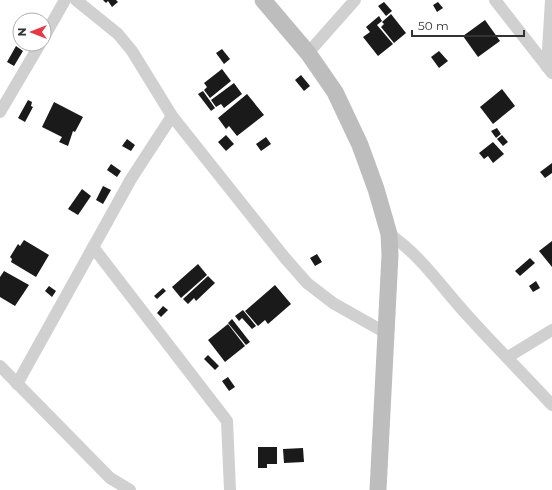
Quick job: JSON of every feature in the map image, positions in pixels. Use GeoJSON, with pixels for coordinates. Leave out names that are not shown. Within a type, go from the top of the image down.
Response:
{"type":"FeatureCollection","features":[{"type":"Feature","properties":{"kind":"street"},"geometry":{"type":"LineString","coordinates":[[52,22],[65,0]]}},
{"type":"Feature","properties":{"kind":"street"},"geometry":{"type":"LineString","coordinates":[[76,0],[118,34],[132,51],[172,116],[281,253],[307,283],[333,303],[386,333]]}},
{"type":"Feature","properties":{"kind":"street"},"geometry":{"type":"LineString","coordinates":[[263,0],[308,53],[335,92],[360,145],[389,234],[390,255],[378,490]]}},
{"type":"Feature","properties":{"kind":"street"},"geometry":{"type":"LineString","coordinates":[[308,53],[355,0]]}},
{"type":"Feature","properties":{"kind":"street"},"geometry":{"type":"LineString","coordinates":[[495,0],[550,70]]}},
{"type":"Feature","properties":{"kind":"street"},"geometry":{"type":"LineString","coordinates":[[550,70],[551,0]]}},
{"type":"Feature","properties":{"kind":"street"},"geometry":{"type":"LineString","coordinates":[[0,112],[35,52]]}},
{"type":"Feature","properties":{"kind":"street"},"geometry":{"type":"LineString","coordinates":[[17,384],[131,179],[172,116]]}},
{"type":"Feature","properties":{"kind":"street"},"geometry":{"type":"LineString","coordinates":[[389,234],[410,249],[468,316],[552,405]]}},
{"type":"Feature","properties":{"kind":"street"},"geometry":{"type":"LineString","coordinates":[[93,247],[227,421],[230,490]]}},
{"type":"Feature","properties":{"kind":"street"},"geometry":{"type":"LineString","coordinates":[[508,357],[552,330]]}},
{"type":"Feature","properties":{"kind":"street"},"geometry":{"type":"LineString","coordinates":[[0,366],[110,478],[130,490]]}},
{"type":"Feature","properties":{"kind":"building"},"geometry":{"type":"Polygon","coordinates":[[[103,0],[116,0],[118,2],[112,7],[108,1],[106,3],[103,0]]]}},
{"type":"Feature","properties":{"kind":"building"},"geometry":{"type":"Polygon","coordinates":[[[384,2],[392,11],[386,16],[378,6],[384,2]]]}},
{"type":"Feature","properties":{"kind":"building"},"geometry":{"type":"Polygon","coordinates":[[[438,2],[443,8],[437,12],[433,5],[438,2]]]}},
{"type":"Feature","properties":{"kind":"building"},"geometry":{"type":"Polygon","coordinates":[[[391,14],[406,33],[394,43],[381,27],[384,24],[382,22],[391,14]]]}},
{"type":"Feature","properties":{"kind":"building"},"geometry":{"type":"Polygon","coordinates":[[[379,16],[382,21],[377,25],[393,44],[378,56],[363,37],[370,32],[366,27],[379,16]]]}},
{"type":"Feature","properties":{"kind":"building"},"geometry":{"type":"Polygon","coordinates":[[[485,20],[500,41],[478,57],[463,36],[485,20]]]}},
{"type":"Feature","properties":{"kind":"building"},"geometry":{"type":"Polygon","coordinates":[[[222,49],[230,59],[224,64],[216,53],[222,49]]]}},
{"type":"Feature","properties":{"kind":"building"},"geometry":{"type":"Polygon","coordinates":[[[439,51],[448,61],[439,68],[431,57],[439,51]]]}},
{"type":"Feature","properties":{"kind":"building"},"geometry":{"type":"Polygon","coordinates":[[[13,52],[22,52],[14,66],[7,62],[13,52]]]}},
{"type":"Feature","properties":{"kind":"building"},"geometry":{"type":"Polygon","coordinates":[[[222,69],[231,81],[210,98],[204,90],[207,87],[204,83],[222,69]]]}},
{"type":"Feature","properties":{"kind":"building"},"geometry":{"type":"Polygon","coordinates":[[[301,75],[310,86],[304,91],[295,80],[301,75]]]}},
{"type":"Feature","properties":{"kind":"building"},"geometry":{"type":"Polygon","coordinates":[[[234,83],[242,94],[224,108],[221,104],[216,107],[211,100],[234,83]]]}},
{"type":"Feature","properties":{"kind":"building"},"geometry":{"type":"Polygon","coordinates":[[[502,89],[515,106],[493,124],[480,107],[502,89]]]}},
{"type":"Feature","properties":{"kind":"building"},"geometry":{"type":"Polygon","coordinates":[[[203,91],[215,108],[211,111],[198,94],[203,91]]]}},
{"type":"Feature","properties":{"kind":"building"},"geometry":{"type":"Polygon","coordinates":[[[247,94],[264,115],[237,136],[229,126],[226,129],[218,118],[247,94]]]}},
{"type":"Feature","properties":{"kind":"building"},"geometry":{"type":"Polygon","coordinates":[[[28,100],[32,102],[31,106],[33,107],[25,122],[18,118],[28,100]]]}},
{"type":"Feature","properties":{"kind":"building"},"geometry":{"type":"Polygon","coordinates":[[[54,102],[83,117],[75,132],[73,131],[68,146],[59,142],[62,137],[42,127],[54,102]]]}},
{"type":"Feature","properties":{"kind":"building"},"geometry":{"type":"Polygon","coordinates":[[[497,128],[501,134],[496,138],[491,131],[497,128]]]}},
{"type":"Feature","properties":{"kind":"building"},"geometry":{"type":"Polygon","coordinates":[[[226,135],[234,144],[226,151],[218,142],[226,135]]]}},
{"type":"Feature","properties":{"kind":"building"},"geometry":{"type":"Polygon","coordinates":[[[502,135],[508,142],[503,146],[497,139],[502,135]]]}},
{"type":"Feature","properties":{"kind":"building"},"geometry":{"type":"Polygon","coordinates":[[[266,137],[271,144],[261,151],[256,144],[266,137]]]}},
{"type":"Feature","properties":{"kind":"building"},"geometry":{"type":"Polygon","coordinates":[[[127,139],[135,145],[131,151],[122,146],[127,139]]]}},
{"type":"Feature","properties":{"kind":"building"},"geometry":{"type":"Polygon","coordinates":[[[493,142],[504,154],[493,163],[488,156],[484,159],[479,153],[493,142]]]}},
{"type":"Feature","properties":{"kind":"building"},"geometry":{"type":"Polygon","coordinates":[[[552,163],[552,173],[545,178],[540,172],[552,163]]]}},
{"type":"Feature","properties":{"kind":"building"},"geometry":{"type":"Polygon","coordinates":[[[111,164],[121,171],[117,177],[107,170],[111,164]]]}},
{"type":"Feature","properties":{"kind":"building"},"geometry":{"type":"Polygon","coordinates":[[[103,186],[111,190],[103,204],[96,200],[103,186]]]}},
{"type":"Feature","properties":{"kind":"building"},"geometry":{"type":"Polygon","coordinates":[[[82,189],[91,196],[78,215],[68,209],[82,189]]]}},
{"type":"Feature","properties":{"kind":"building"},"geometry":{"type":"Polygon","coordinates":[[[24,240],[49,255],[36,277],[11,262],[12,259],[10,257],[18,244],[20,246],[24,240]]]}},
{"type":"Feature","properties":{"kind":"building"},"geometry":{"type":"Polygon","coordinates":[[[552,241],[552,267],[539,251],[552,241]]]}},
{"type":"Feature","properties":{"kind":"building"},"geometry":{"type":"Polygon","coordinates":[[[317,254],[322,262],[315,266],[310,258],[317,254]]]}},
{"type":"Feature","properties":{"kind":"building"},"geometry":{"type":"Polygon","coordinates":[[[530,258],[535,263],[520,276],[515,271],[530,258]]]}},
{"type":"Feature","properties":{"kind":"building"},"geometry":{"type":"Polygon","coordinates":[[[198,264],[207,275],[181,298],[172,287],[198,264]]]}},
{"type":"Feature","properties":{"kind":"building"},"geometry":{"type":"Polygon","coordinates":[[[4,271],[29,285],[15,306],[0,297],[0,277],[4,271]]]}},
{"type":"Feature","properties":{"kind":"building"},"geometry":{"type":"Polygon","coordinates":[[[208,276],[215,283],[196,301],[194,298],[188,304],[183,299],[208,276]]]}},
{"type":"Feature","properties":{"kind":"building"},"geometry":{"type":"Polygon","coordinates":[[[536,281],[540,288],[533,292],[529,286],[536,281]]]}},
{"type":"Feature","properties":{"kind":"building"},"geometry":{"type":"Polygon","coordinates":[[[275,285],[291,304],[268,324],[265,320],[258,326],[245,311],[275,285]]]}},
{"type":"Feature","properties":{"kind":"building"},"geometry":{"type":"Polygon","coordinates":[[[49,286],[56,291],[52,297],[45,291],[49,286]]]}},
{"type":"Feature","properties":{"kind":"building"},"geometry":{"type":"Polygon","coordinates":[[[163,288],[166,291],[157,299],[154,296],[163,288]]]}},
{"type":"Feature","properties":{"kind":"building"},"geometry":{"type":"Polygon","coordinates":[[[163,306],[168,310],[161,317],[157,313],[163,306]]]}},
{"type":"Feature","properties":{"kind":"building"},"geometry":{"type":"Polygon","coordinates":[[[243,310],[256,326],[252,329],[242,318],[239,321],[235,316],[243,310]]]}},
{"type":"Feature","properties":{"kind":"building"},"geometry":{"type":"Polygon","coordinates":[[[232,319],[250,342],[246,345],[228,323],[232,319]]]}},
{"type":"Feature","properties":{"kind":"building"},"geometry":{"type":"Polygon","coordinates":[[[228,324],[245,346],[225,362],[208,340],[228,324]]]}},
{"type":"Feature","properties":{"kind":"building"},"geometry":{"type":"Polygon","coordinates":[[[208,355],[219,366],[215,370],[204,359],[208,355]]]}},
{"type":"Feature","properties":{"kind":"building"},"geometry":{"type":"Polygon","coordinates":[[[228,377],[235,387],[229,391],[222,381],[228,377]]]}},
{"type":"Feature","properties":{"kind":"building"},"geometry":{"type":"Polygon","coordinates":[[[258,447],[277,447],[277,464],[267,464],[267,468],[258,468],[258,447]]]}},
{"type":"Feature","properties":{"kind":"building"},"geometry":{"type":"Polygon","coordinates":[[[303,448],[304,462],[284,463],[283,449],[303,448]]]}}]}
